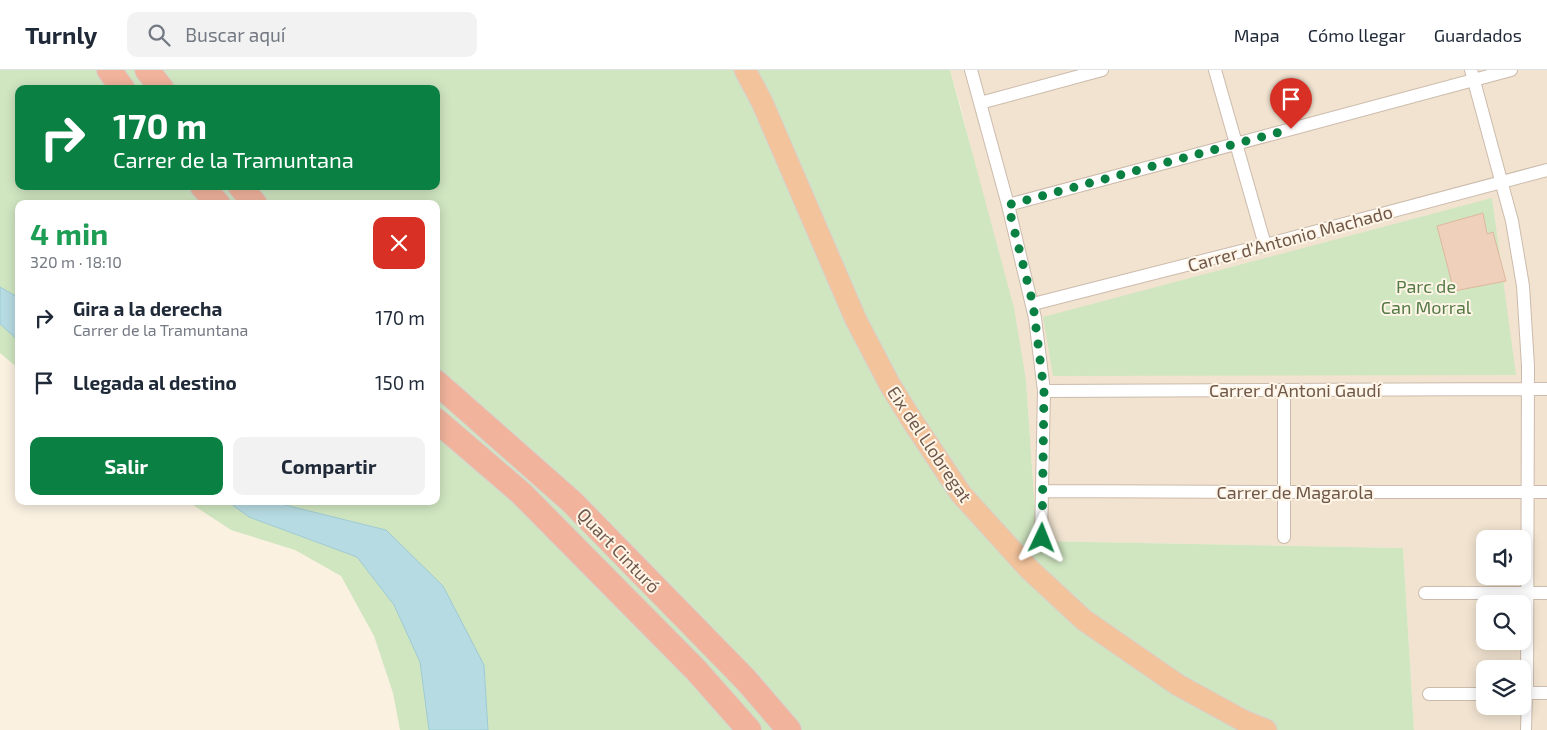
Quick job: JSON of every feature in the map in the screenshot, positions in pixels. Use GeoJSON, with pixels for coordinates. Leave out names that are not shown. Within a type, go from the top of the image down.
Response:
{"type":"FeatureCollection","features":[{"type":"Feature","properties":{"kind":"highway"},"geometry":{"type":"LineString","coordinates":[[109,70],[120,85]]}},
{"type":"Feature","properties":{"kind":"highway"},"geometry":{"type":"LineString","coordinates":[[147,70],[159,85]]}},
{"type":"Feature","properties":{"kind":"highway","name":"Eix del Llobregat"},"geometry":{"type":"LineString","coordinates":[[732,70],[780,171],[815,254],[875,378],[909,435],[947,492],[980,534],[1062,616],[1147,682],[1231,730]]}},
{"type":"Feature","properties":{"kind":"highway","name":"Eix del Llobregat"},"geometry":{"type":"LineString","coordinates":[[745,70],[776,133],[856,320],[912,422],[961,494],[1029,569],[1084,620],[1178,685],[1244,721],[1266,730]]}},
{"type":"Feature","properties":{"kind":"highway"},"geometry":{"type":"LineString","coordinates":[[206,190],[214,200]]}},
{"type":"Feature","properties":{"kind":"highway"},"geometry":{"type":"LineString","coordinates":[[243,190],[252,200]]}},
{"type":"Feature","properties":{"kind":"highway","name":"Quart Cinturó"},"geometry":{"type":"LineString","coordinates":[[440,386],[572,502],[746,680],[789,730]]}},
{"type":"Feature","properties":{"kind":"highway","name":"Quart Cinturó"},"geometry":{"type":"LineString","coordinates":[[440,423],[520,493],[696,670],[749,730]]}},
{"type":"Feature","properties":{"kind":"street"},"geometry":{"type":"LineString","coordinates":[[971,70],[1033,304],[1044,391],[1042,538]]}},
{"type":"Feature","properties":{"kind":"street"},"geometry":{"type":"LineString","coordinates":[[980,103],[1102,70]]}},
{"type":"Feature","properties":{"kind":"street"},"geometry":{"type":"LineString","coordinates":[[1215,70],[1265,245]]}},
{"type":"Feature","properties":{"kind":"street"},"geometry":{"type":"LineString","coordinates":[[1008,205],[1236,144],[1472,75],[1511,70]]}},
{"type":"Feature","properties":{"kind":"street"},"geometry":{"type":"LineString","coordinates":[[1472,75],[1512,221],[1523,286],[1528,389],[1526,660]]}},
{"type":"Feature","properties":{"kind":"street","name":"Carrer d'Antonio Machado"},"geometry":{"type":"LineString","coordinates":[[1033,304],[1547,170]]}},
{"type":"Feature","properties":{"kind":"street","name":"Carrer d'Antoni Gaudí"},"geometry":{"type":"LineString","coordinates":[[1044,391],[1547,389]]}},
{"type":"Feature","properties":{"kind":"street"},"geometry":{"type":"LineString","coordinates":[[1284,390],[1284,537]]}},
{"type":"Feature","properties":{"kind":"street","name":"Carrer de Magarola"},"geometry":{"type":"LineString","coordinates":[[1044,490],[1547,492]]}},
{"type":"Feature","properties":{"kind":"street"},"geometry":{"type":"LineString","coordinates":[[1425,593],[1547,593]]}},
{"type":"Feature","properties":{"kind":"street"},"geometry":{"type":"LineString","coordinates":[[1531,693],[1547,693]]}},
{"type":"Feature","properties":{"kind":"street"},"geometry":{"type":"LineString","coordinates":[[1429,694],[1476,694]]}},
{"type":"Feature","properties":{"kind":"street"},"geometry":{"type":"LineString","coordinates":[[1526,715],[1526,730]]}},
{"type":"Feature","properties":{"kind":"shaded area"},"geometry":{"type":"Polygon","coordinates":[[[950,70],[1547,70],[1547,730],[1414,730],[1403,548],[1037,541],[1026,380],[961,108],[950,70]]]}},
{"type":"Feature","properties":{"kind":"green space"},"geometry":{"type":"Polygon","coordinates":[[[0,70],[950,70],[1014,308],[1026,380],[1037,541],[1403,548],[1414,730],[488,730],[484,665],[386,530],[285,505],[440,505],[440,200],[15,200],[15,296],[0,287],[0,70]]]}},
{"type":"Feature","properties":{"kind":"green space","name":"Parc de Can Morral"},"geometry":{"type":"Polygon","coordinates":[[[1492,198],[1516,375],[1053,376],[1043,317],[1492,198]]]}},
{"type":"Feature","properties":{"kind":"green space"},"geometry":{"type":"Polygon","coordinates":[[[0,324],[15,337],[15,366],[0,353],[0,324]]]}},
{"type":"Feature","properties":{"kind":"green space"},"geometry":{"type":"Polygon","coordinates":[[[193,505],[232,505],[249,517],[357,557],[394,605],[420,662],[429,730],[400,730],[393,693],[374,636],[341,576],[295,550],[231,530],[193,505]]]}},
{"type":"Feature","properties":{"kind":"water"},"geometry":{"type":"Polygon","coordinates":[[[0,287],[15,296],[15,337],[0,324],[0,287]]]}},
{"type":"Feature","properties":{"kind":"water"},"geometry":{"type":"Polygon","coordinates":[[[232,505],[285,505],[386,530],[443,586],[484,665],[488,730],[429,730],[420,662],[394,605],[357,557],[249,517],[232,505]]]}},
{"type":"Feature","properties":{"kind":"building"},"geometry":{"type":"Polygon","coordinates":[[[1483,213],[1487,234],[1493,232],[1506,281],[1454,291],[1437,226],[1483,213]]]}},
{"type":"Feature","properties":{"kind":"route"},"geometry":{"type":"LineString","coordinates":[[1042,538],[1044,391],[1036,318],[1008,205],[1291,129]]}}]}
